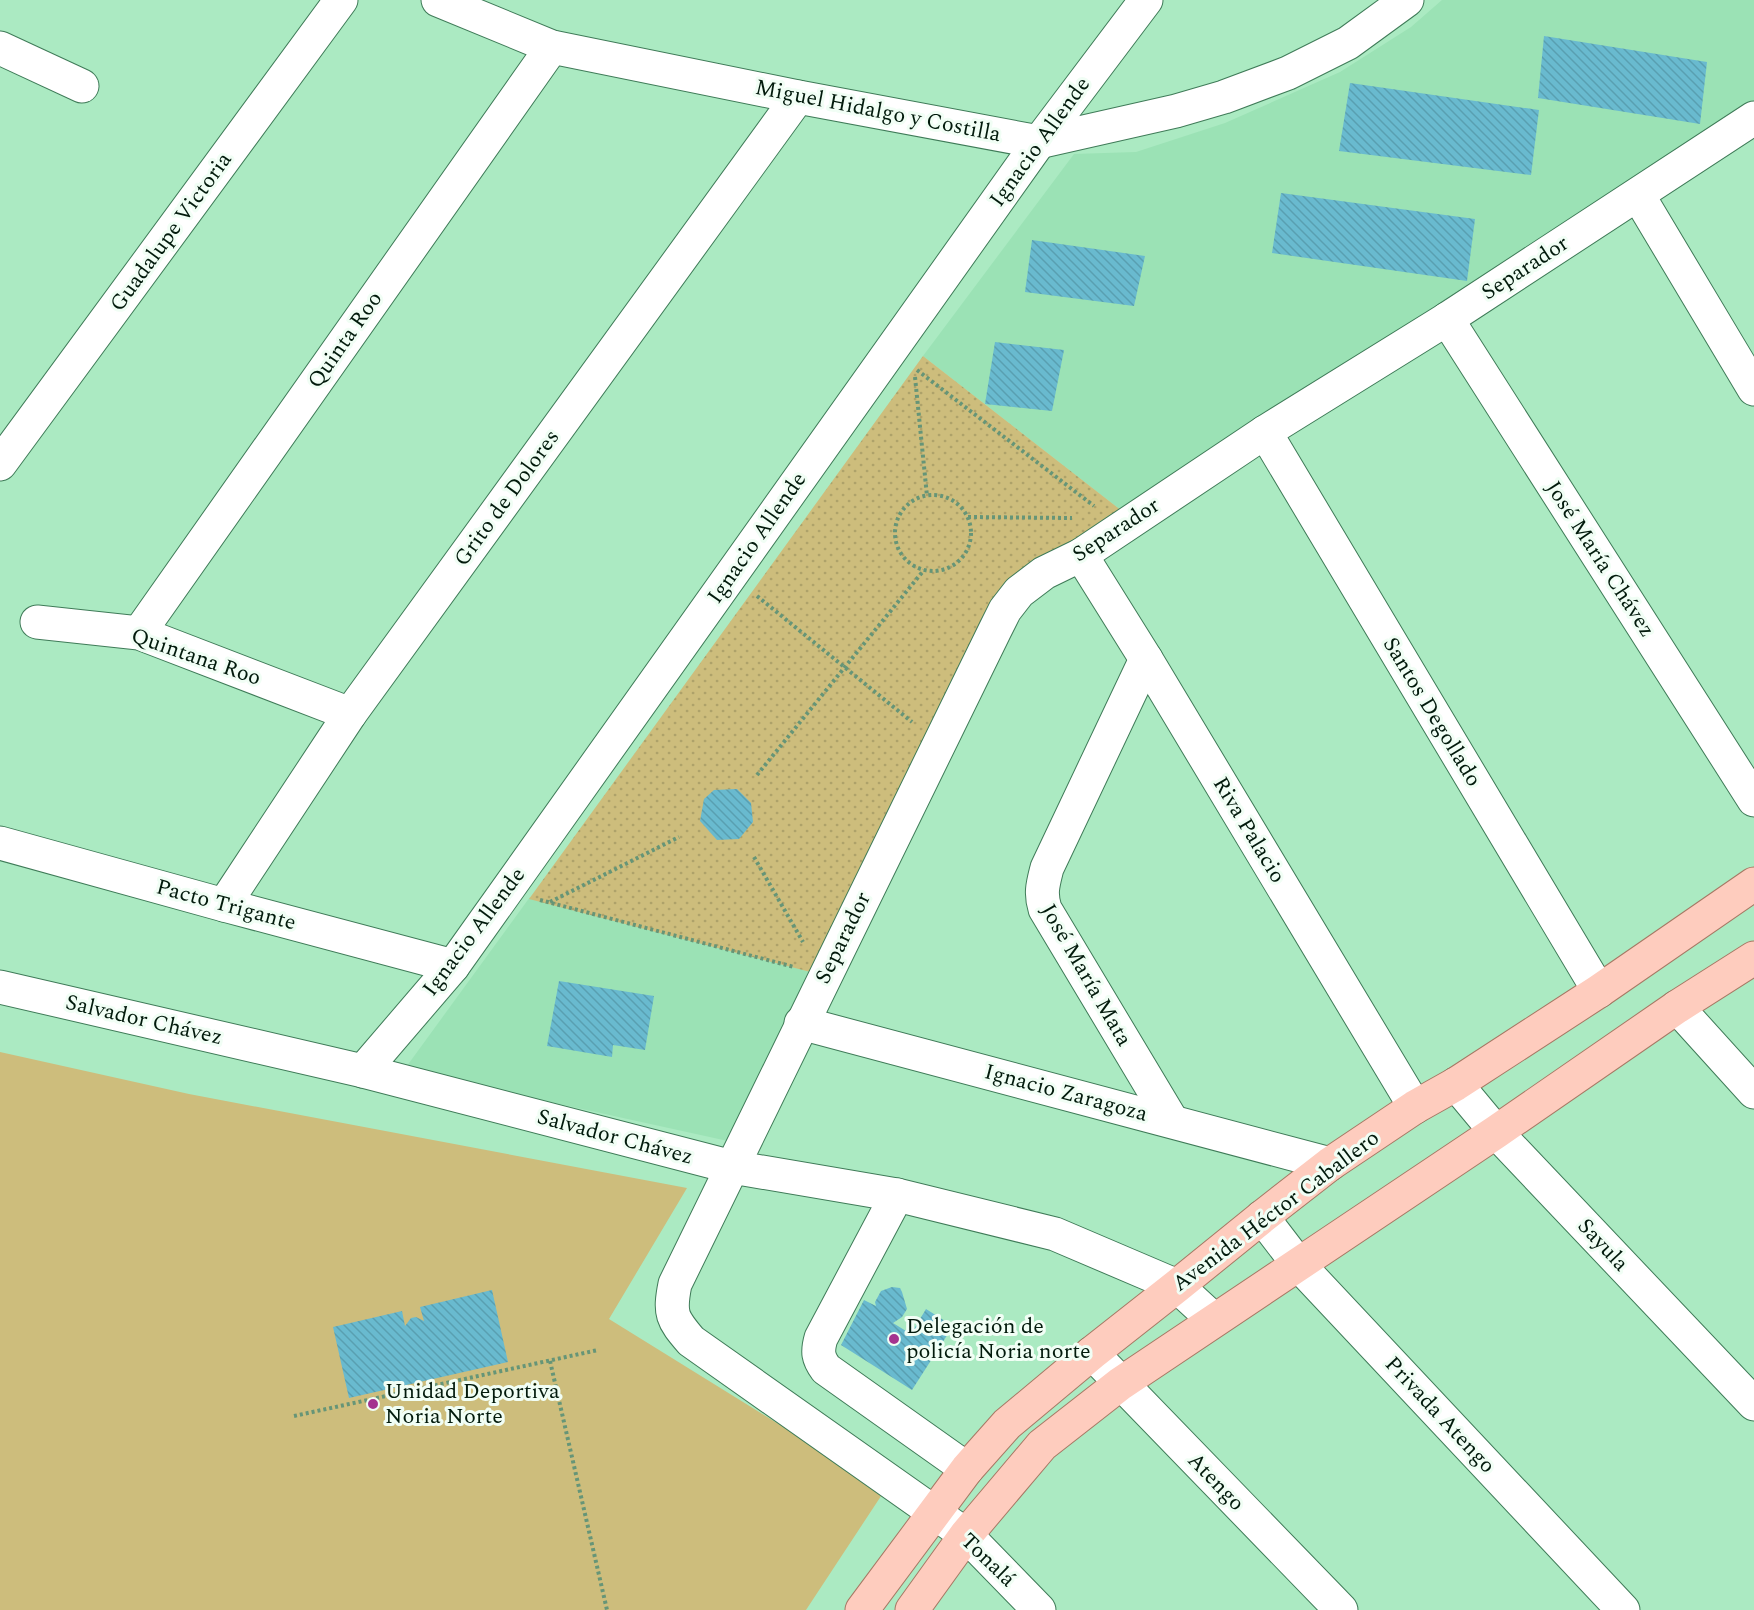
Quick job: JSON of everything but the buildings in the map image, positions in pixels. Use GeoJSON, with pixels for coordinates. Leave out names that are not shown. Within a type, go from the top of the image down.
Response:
{"type":"FeatureCollection","features":[{"type":"Feature","properties":{"kind":"main road","name":"Avenida Héctor Caballero"},"geometry":{"type":"LineString","coordinates":[[862,1610],[967,1468],[1007,1424],[1092,1353],[1330,1164],[1415,1107],[1456,1084],[1599,991],[1754,884]]}},
{"type":"Feature","properties":{"kind":"main road"},"geometry":{"type":"LineString","coordinates":[[912,1610],[966,1535],[1042,1445],[1120,1384],[1496,1132],[1677,1007],[1754,958]]}},
{"type":"Feature","properties":{"kind":"street","name":"Guadalupe Victoria"},"geometry":{"type":"LineString","coordinates":[[0,464],[341,0]]}},
{"type":"Feature","properties":{"kind":"street","name":"Miguel Hidalgo y Costilla"},"geometry":{"type":"LineString","coordinates":[[438,0],[552,47],[798,97],[1039,142],[1176,111],[1224,97],[1288,73],[1348,42],[1407,0]]}},
{"type":"Feature","properties":{"kind":"street","name":"Ignacio Allende"},"geometry":{"type":"LineString","coordinates":[[363,1071],[453,966],[1039,142],[1146,0]]}},
{"type":"Feature","properties":{"kind":"street","name":"Quinta Roo"},"geometry":{"type":"LineString","coordinates":[[139,633],[552,47]]}},
{"type":"Feature","properties":{"kind":"street"},"geometry":{"type":"LineString","coordinates":[[5,60],[82,86]]}},
{"type":"Feature","properties":{"kind":"street","name":"Grito de Dolores"},"geometry":{"type":"LineString","coordinates":[[224,905],[350,714],[798,97]]}},
{"type":"Feature","properties":{"kind":"street","name":"Separador"},"geometry":{"type":"LineString","coordinates":[[732,1167],[1005,610],[1019,592],[1044,573],[1081,555],[1265,432],[1447,319],[1754,118]]}},
{"type":"Feature","properties":{"kind":"street"},"geometry":{"type":"LineString","coordinates":[[1638,195],[1754,389]]}},
{"type":"Feature","properties":{"kind":"street","name":"José María Chávez"},"geometry":{"type":"LineString","coordinates":[[1447,319],[1754,800]]}},
{"type":"Feature","properties":{"kind":"street","name":"Santos Degollado"},"geometry":{"type":"LineString","coordinates":[[1265,432],[1599,991]]}},
{"type":"Feature","properties":{"kind":"street","name":"Riva Palacio"},"geometry":{"type":"LineString","coordinates":[[1081,555],[1415,1107]]}},
{"type":"Feature","properties":{"kind":"street","name":"Quintana Roo"},"geometry":{"type":"LineString","coordinates":[[37,622],[139,633],[350,714]]}},
{"type":"Feature","properties":{"kind":"street","name":"José María Mata"},"geometry":{"type":"LineString","coordinates":[[1146,660],[1047,868],[1041,896],[1045,909],[1172,1121]]}},
{"type":"Feature","properties":{"kind":"street","name":"Pacto Trigante"},"geometry":{"type":"LineString","coordinates":[[0,843],[453,966]]}},
{"type":"Feature","properties":{"kind":"street","name":"Salvador Chávez"},"geometry":{"type":"LineString","coordinates":[[0,987],[363,1071],[732,1167],[897,1195],[1055,1234],[1177,1286],[1214,1320]]}},
{"type":"Feature","properties":{"kind":"street"},"geometry":{"type":"LineString","coordinates":[[1677,1007],[1754,1092]]}},
{"type":"Feature","properties":{"kind":"street","name":"Ignacio Zaragoza"},"geometry":{"type":"LineString","coordinates":[[801,1023],[1330,1164]]}},
{"type":"Feature","properties":{"kind":"street","name":"Sayula"},"geometry":{"type":"LineString","coordinates":[[1456,1084],[1496,1132],[1754,1404]]}},
{"type":"Feature","properties":{"kind":"street","name":"Tonalá"},"geometry":{"type":"LineString","coordinates":[[732,1167],[675,1284],[671,1305],[677,1324],[691,1341],[966,1535],[1039,1610]]}},
{"type":"Feature","properties":{"kind":"street"},"geometry":{"type":"LineString","coordinates":[[897,1195],[821,1338],[817,1350],[826,1369],[967,1468]]}},
{"type":"Feature","properties":{"kind":"street","name":"Privada Atengo"},"geometry":{"type":"LineString","coordinates":[[1262,1217],[1298,1264],[1623,1610]]}},
{"type":"Feature","properties":{"kind":"street","name":"Atengo"},"geometry":{"type":"LineString","coordinates":[[1092,1353],[1341,1610]]}},
{"type":"Feature","properties":{"kind":"path"},"geometry":{"type":"LineString","coordinates":[[927,496],[914,368],[1100,511]]}},
{"type":"Feature","properties":{"kind":"path"},"geometry":{"type":"LineString","coordinates":[[927,496],[946,497],[957,503],[968,517],[972,532],[965,555],[954,565],[933,571],[912,565],[903,557],[895,536],[898,518],[905,507],[927,496]]}},
{"type":"Feature","properties":{"kind":"path"},"geometry":{"type":"LineString","coordinates":[[968,517],[1074,518]]}},
{"type":"Feature","properties":{"kind":"path"},"geometry":{"type":"LineString","coordinates":[[758,775],[924,570]]}},
{"type":"Feature","properties":{"kind":"path"},"geometry":{"type":"LineString","coordinates":[[752,591],[917,726]]}},
{"type":"Feature","properties":{"kind":"path"},"geometry":{"type":"LineString","coordinates":[[549,902],[680,837]]}},
{"type":"Feature","properties":{"kind":"path"},"geometry":{"type":"LineString","coordinates":[[754,857],[805,945]]}},
{"type":"Feature","properties":{"kind":"path"},"geometry":{"type":"LineString","coordinates":[[530,897],[799,969]]}},
{"type":"Feature","properties":{"kind":"path"},"geometry":{"type":"LineString","coordinates":[[294,1416],[598,1350]]}},
{"type":"Feature","properties":{"kind":"path"},"geometry":{"type":"LineString","coordinates":[[550,1361],[608,1610]]}},
{"type":"Feature","properties":{"kind":"shaded area"},"geometry":{"type":"Polygon","coordinates":[[[1442,0],[1754,0],[1754,107],[1122,511],[923,356],[1074,154],[1136,152],[1225,123],[1340,72],[1411,27],[1442,0]]]}},
{"type":"Feature","properties":{"kind":"shaded area"},"geometry":{"type":"Polygon","coordinates":[[[923,356],[1122,511],[1011,582],[822,975],[529,899],[923,356]]]}},
{"type":"Feature","properties":{"kind":"shaded area"},"geometry":{"type":"Polygon","coordinates":[[[530,897],[822,975],[737,1143],[404,1070],[530,897]]]}},
{"type":"Feature","properties":{"kind":"shaded area","name":"Unidad Deportiva Noria Norte"},"geometry":{"type":"Polygon","coordinates":[[[0,1052],[189,1094],[687,1188],[609,1319],[885,1490],[806,1610],[0,1610],[0,1052]]]}},
{"type":"Feature","properties":{"kind":"place","name":"Delegación de policía Noria norte"},"geometry":{"type":"Point","coordinates":[894,1339]}},
{"type":"Feature","properties":{"kind":"place","name":"Unidad Deportiva Noria Norte"},"geometry":{"type":"Point","coordinates":[373,1404]}}]}
